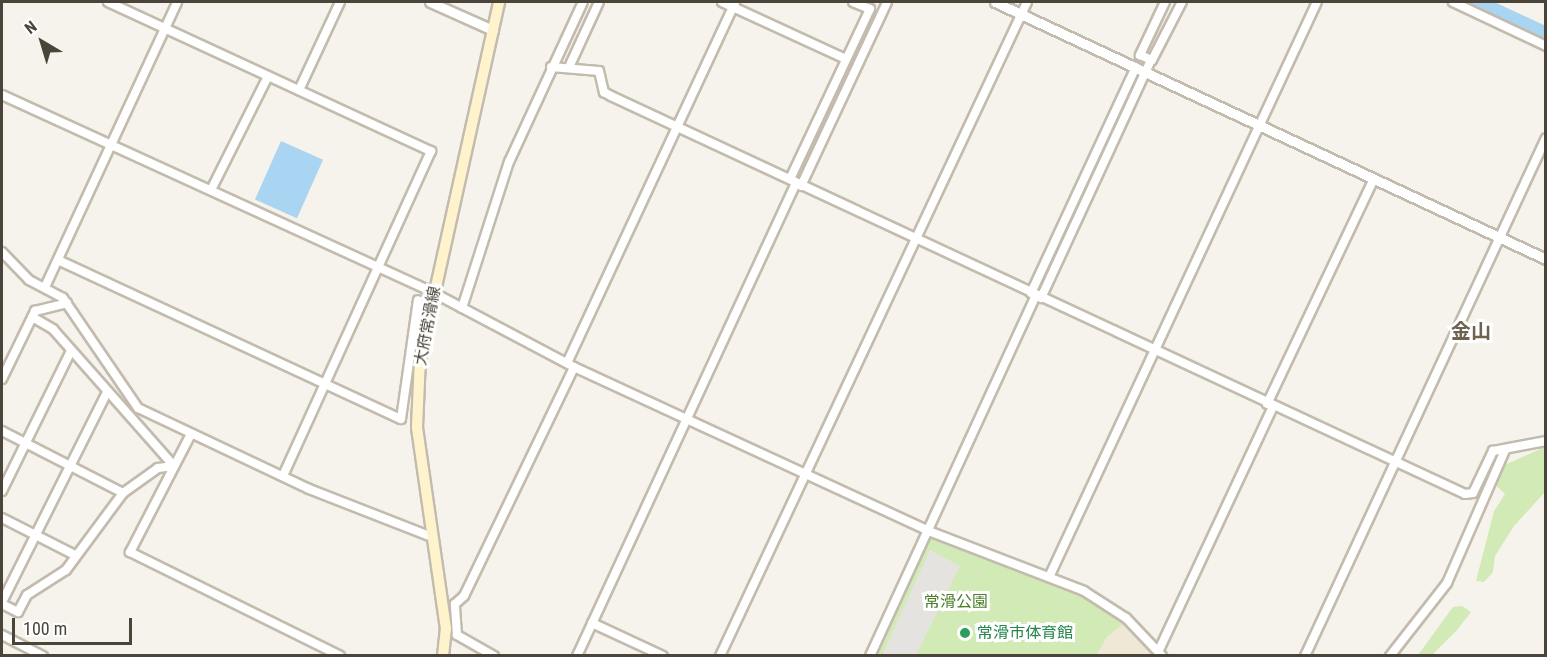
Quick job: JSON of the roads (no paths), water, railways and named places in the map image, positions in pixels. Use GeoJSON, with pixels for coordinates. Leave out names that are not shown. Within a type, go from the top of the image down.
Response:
{"type":"FeatureCollection","features":[{"type":"Feature","properties":{"kind":"main road","name":"大府常滑線"},"geometry":{"type":"LineString","coordinates":[[443,656],[446,629],[417,427],[420,359],[499,2]]}},
{"type":"Feature","properties":{"kind":"street"},"geometry":{"type":"LineString","coordinates":[[108,2],[431,151],[283,476]]}},
{"type":"Feature","properties":{"kind":"street"},"geometry":{"type":"LineString","coordinates":[[45,287],[177,2]]}},
{"type":"Feature","properties":{"kind":"street"},"geometry":{"type":"LineString","coordinates":[[299,90],[340,2]]}},
{"type":"Feature","properties":{"kind":"street"},"geometry":{"type":"LineString","coordinates":[[430,2],[493,30]]}},
{"type":"Feature","properties":{"kind":"street"},"geometry":{"type":"LineString","coordinates":[[462,308],[509,162],[583,2]]}},
{"type":"Feature","properties":{"kind":"street"},"geometry":{"type":"LineString","coordinates":[[570,65],[599,2]]}},
{"type":"Feature","properties":{"kind":"street"},"geometry":{"type":"LineString","coordinates":[[722,2],[734,4],[846,59]]}},
{"type":"Feature","properties":{"kind":"street"},"geometry":{"type":"LineString","coordinates":[[796,183],[846,59],[870,9],[853,2]]}},
{"type":"Feature","properties":{"kind":"street"},"geometry":{"type":"LineString","coordinates":[[576,656],[796,183],[887,2]]}},
{"type":"Feature","properties":{"kind":"street"},"geometry":{"type":"LineString","coordinates":[[995,2],[1545,259]]}},
{"type":"Feature","properties":{"kind":"street"},"geometry":{"type":"LineString","coordinates":[[720,656],[1027,2]]}},
{"type":"Feature","properties":{"kind":"street"},"geometry":{"type":"LineString","coordinates":[[1151,60],[1140,55],[1165,2]]}},
{"type":"Feature","properties":{"kind":"street"},"geometry":{"type":"LineString","coordinates":[[870,656],[1036,295],[1151,60],[1182,2]]}},
{"type":"Feature","properties":{"kind":"street"},"geometry":{"type":"LineString","coordinates":[[1050,575],[1317,2]]}},
{"type":"Feature","properties":{"kind":"street"},"geometry":{"type":"LineString","coordinates":[[1453,2],[1545,46]]}},
{"type":"Feature","properties":{"kind":"street"},"geometry":{"type":"LineString","coordinates":[[494,656],[457,635],[455,604],[464,596],[734,4]]}},
{"type":"Feature","properties":{"kind":"street"},"geometry":{"type":"LineString","coordinates":[[551,67],[570,65],[599,71],[604,92],[676,127],[1270,405],[1470,494],[1492,453],[1545,441]]}},
{"type":"Feature","properties":{"kind":"street"},"geometry":{"type":"LineString","coordinates":[[1036,295],[1136,67]]}},
{"type":"Feature","properties":{"kind":"street"},"geometry":{"type":"LineString","coordinates":[[211,190],[268,76]]}},
{"type":"Feature","properties":{"kind":"street"},"geometry":{"type":"LineString","coordinates":[[2,94],[434,293],[570,365],[926,530],[1050,575],[1101,599],[1161,653],[1270,405],[1374,179]]}},
{"type":"Feature","properties":{"kind":"street"},"geometry":{"type":"LineString","coordinates":[[1305,656],[1392,461],[1545,138]]}},
{"type":"Feature","properties":{"kind":"street"},"geometry":{"type":"LineString","coordinates":[[2,252],[22,275],[45,287],[67,303],[138,408],[283,476],[432,537]]}},
{"type":"Feature","properties":{"kind":"street"},"geometry":{"type":"LineString","coordinates":[[58,260],[401,419],[417,300]]}},
{"type":"Feature","properties":{"kind":"street"},"geometry":{"type":"LineString","coordinates":[[2,379],[35,311],[67,303]]}},
{"type":"Feature","properties":{"kind":"street"},"geometry":{"type":"LineString","coordinates":[[32,317],[53,329],[106,394],[174,466]]}},
{"type":"Feature","properties":{"kind":"street"},"geometry":{"type":"LineString","coordinates":[[2,491],[71,351]]}},
{"type":"Feature","properties":{"kind":"street"},"geometry":{"type":"LineString","coordinates":[[106,394],[2,603],[18,612],[27,595],[66,570],[123,493],[158,468],[174,466]]}},
{"type":"Feature","properties":{"kind":"street"},"geometry":{"type":"LineString","coordinates":[[2,431],[123,493]]}},
{"type":"Feature","properties":{"kind":"street"},"geometry":{"type":"LineString","coordinates":[[191,434],[130,552],[340,656]]}},
{"type":"Feature","properties":{"kind":"street"},"geometry":{"type":"LineString","coordinates":[[1390,656],[1447,583],[1505,450]]}},
{"type":"Feature","properties":{"kind":"street"},"geometry":{"type":"LineString","coordinates":[[2,518],[75,555]]}},
{"type":"Feature","properties":{"kind":"street"},"geometry":{"type":"LineString","coordinates":[[592,623],[663,656]]}},
{"type":"Feature","properties":{"kind":"street"},"geometry":{"type":"LineString","coordinates":[[2,635],[43,656]]}},
{"type":"Feature","properties":{"kind":"water"},"geometry":{"type":"Polygon","coordinates":[[[281,141],[323,160],[297,218],[255,199],[281,141]]]}},
{"type":"Feature","properties":{"kind":"waterway"},"geometry":{"type":"LineString","coordinates":[[1477,2],[1546,34]]}},
{"type":"Feature","properties":{"kind":"place","name":"常滑市体育館"},"geometry":{"type":"Point","coordinates":[965,633]}},
{"type":"Feature","properties":{"kind":"district","name":"金山"},"geometry":{"type":"Point","coordinates":[1471,331]}},
{"type":"Feature","properties":{"kind":"park label","name":"常滑公園"},"geometry":{"type":"Point","coordinates":[956,602]}}]}
